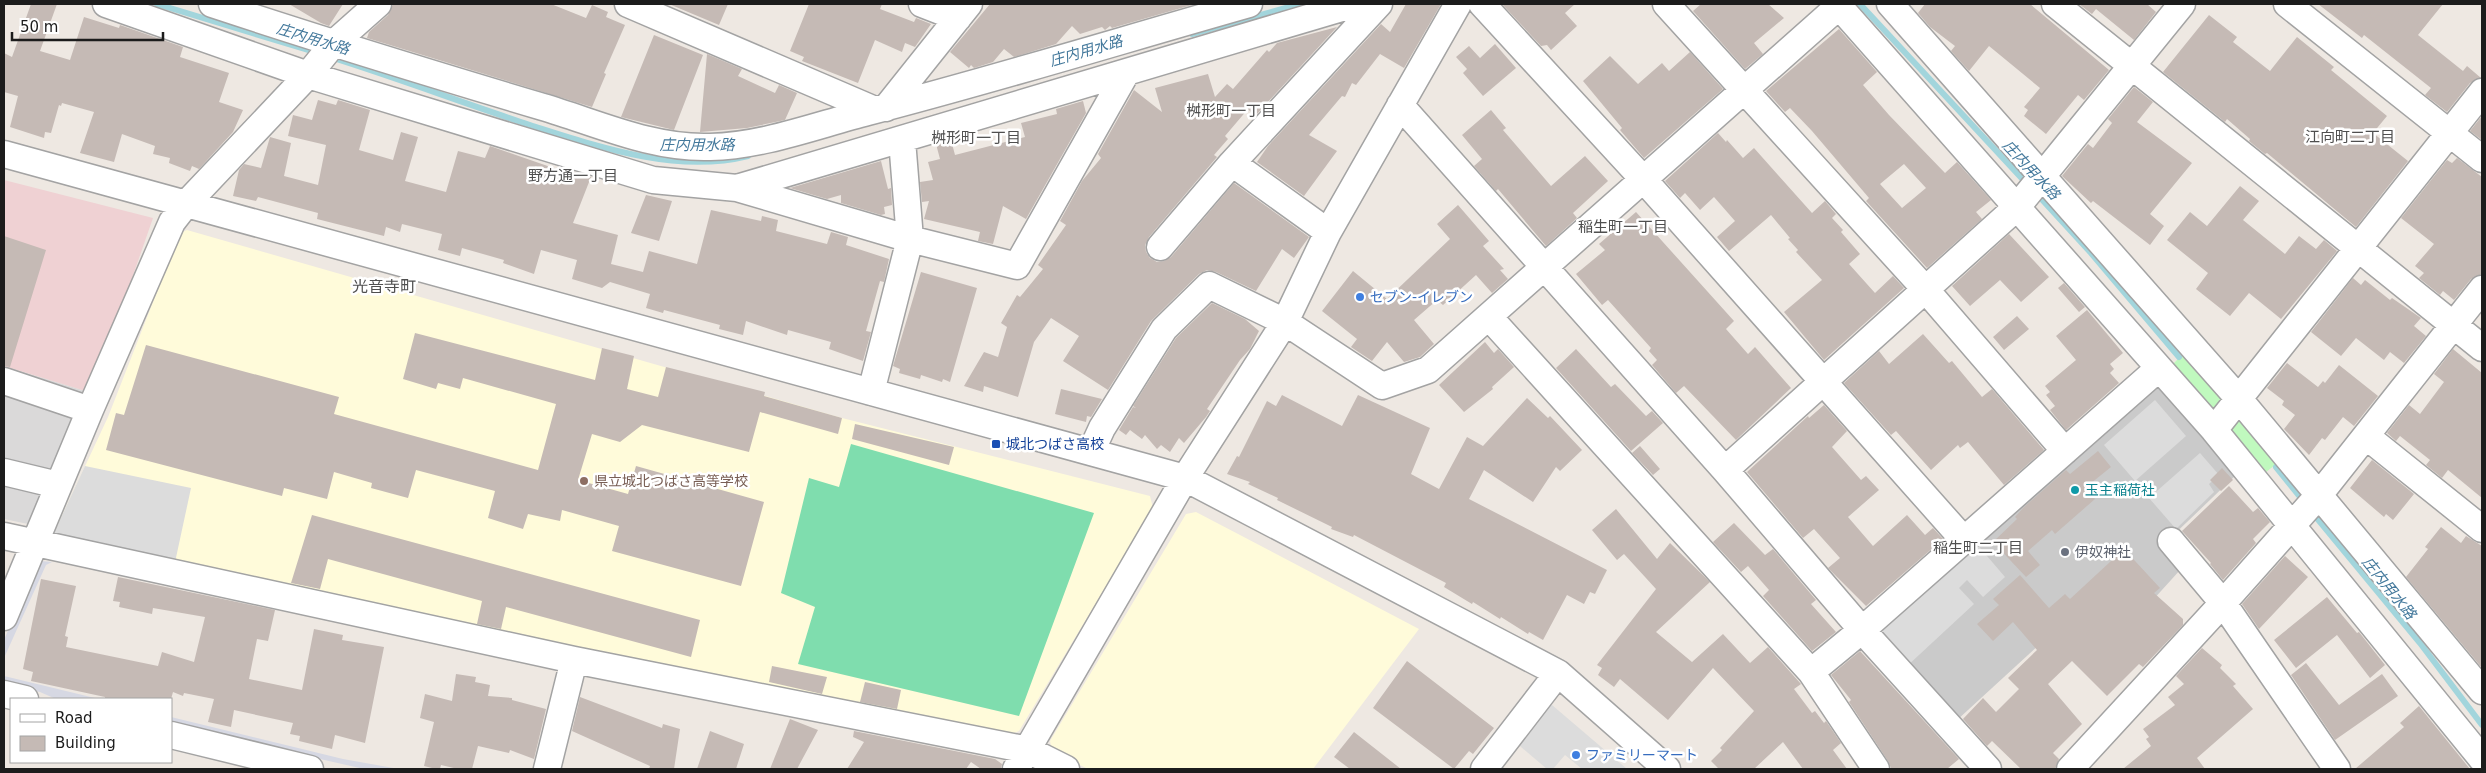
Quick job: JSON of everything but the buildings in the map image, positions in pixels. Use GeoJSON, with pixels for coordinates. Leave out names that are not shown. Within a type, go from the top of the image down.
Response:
{"type":"FeatureCollection","features":[{"type":"Feature","properties":{"kind":"street"},"geometry":{"type":"LineString","coordinates":[[106,4],[321,60],[672,145],[710,147],[748,143],[880,109],[1248,4]]}},
{"type":"Feature","properties":{"kind":"street"},"geometry":{"type":"LineString","coordinates":[[212,4],[321,60],[653,180],[737,188],[910,239],[1017,266],[1126,73]]}},
{"type":"Feature","properties":{"kind":"street"},"geometry":{"type":"LineString","coordinates":[[628,4],[880,109]]}},
{"type":"Feature","properties":{"kind":"street"},"geometry":{"type":"LineString","coordinates":[[922,4],[964,11]]}},
{"type":"Feature","properties":{"kind":"street"},"geometry":{"type":"LineString","coordinates":[[737,188],[1355,4]]}},
{"type":"Feature","properties":{"kind":"street"},"geometry":{"type":"LineString","coordinates":[[1160,247],[1232,163],[1379,4]]}},
{"type":"Feature","properties":{"kind":"street"},"geometry":{"type":"LineString","coordinates":[[1022,760],[1185,478],[1285,322],[1328,232],[1458,4]]}},
{"type":"Feature","properties":{"kind":"street"},"geometry":{"type":"LineString","coordinates":[[1482,4],[1644,180],[1963,539]]}},
{"type":"Feature","properties":{"kind":"street"},"geometry":{"type":"LineString","coordinates":[[1666,4],[1926,290],[2064,451]]}},
{"type":"Feature","properties":{"kind":"street"},"geometry":{"type":"LineString","coordinates":[[1890,4],[2239,399],[2482,691]]}},
{"type":"Feature","properties":{"kind":"street"},"geometry":{"type":"LineString","coordinates":[[2055,4],[2482,348]]}},
{"type":"Feature","properties":{"kind":"street"},"geometry":{"type":"LineString","coordinates":[[1725,470],[2018,207],[2043,179],[2182,4]]}},
{"type":"Feature","properties":{"kind":"street"},"geometry":{"type":"LineString","coordinates":[[2287,4],[2482,159]]}},
{"type":"Feature","properties":{"kind":"street"},"geometry":{"type":"LineString","coordinates":[[4,616],[58,485],[172,222],[186,204],[375,5]]}},
{"type":"Feature","properties":{"kind":"street"},"geometry":{"type":"LineString","coordinates":[[1091,452],[1102,428],[1164,329],[1209,285],[1285,322],[1382,386],[1428,370],[1745,91],[1838,5],[2214,430],[2482,759]]}},
{"type":"Feature","properties":{"kind":"street"},"geometry":{"type":"LineString","coordinates":[[880,109],[964,11]]}},
{"type":"Feature","properties":{"kind":"street"},"geometry":{"type":"LineString","coordinates":[[2214,430],[2482,92]]}},
{"type":"Feature","properties":{"kind":"street"},"geometry":{"type":"LineString","coordinates":[[1400,105],[1725,470],[1862,630],[1988,769]]}},
{"type":"Feature","properties":{"kind":"street"},"geometry":{"type":"LineString","coordinates":[[871,392],[910,239],[902,140]]}},
{"type":"Feature","properties":{"kind":"street"},"geometry":{"type":"LineString","coordinates":[[4,154],[1185,478],[1558,673],[1667,769]]}},
{"type":"Feature","properties":{"kind":"street"},"geometry":{"type":"LineString","coordinates":[[1232,163],[1328,232]]}},
{"type":"Feature","properties":{"kind":"street"},"geometry":{"type":"LineString","coordinates":[[2070,769],[2223,603],[2319,495],[2482,290]]}},
{"type":"Feature","properties":{"kind":"street"},"geometry":{"type":"LineString","coordinates":[[1489,317],[1811,672],[1876,769]]}},
{"type":"Feature","properties":{"kind":"street"},"geometry":{"type":"LineString","coordinates":[[1811,672],[1862,630],[2159,368]]}},
{"type":"Feature","properties":{"kind":"street"},"geometry":{"type":"LineString","coordinates":[[4,381],[90,410]]}},
{"type":"Feature","properties":{"kind":"street"},"geometry":{"type":"LineString","coordinates":[[2366,436],[2482,529]]}},
{"type":"Feature","properties":{"kind":"street"},"geometry":{"type":"LineString","coordinates":[[4,472],[58,485]]}},
{"type":"Feature","properties":{"kind":"street"},"geometry":{"type":"LineString","coordinates":[[4,536],[33,544],[574,660],[1066,769]]}},
{"type":"Feature","properties":{"kind":"street"},"geometry":{"type":"LineString","coordinates":[[2171,541],[2223,603],[2337,769]]}},
{"type":"Feature","properties":{"kind":"street"},"geometry":{"type":"LineString","coordinates":[[547,769],[574,660]]}},
{"type":"Feature","properties":{"kind":"street"},"geometry":{"type":"LineString","coordinates":[[1484,769],[1558,673]]}},
{"type":"Feature","properties":{"kind":"street"},"geometry":{"type":"LineString","coordinates":[[4,694],[21,698]]}},
{"type":"Feature","properties":{"kind":"street"},"geometry":{"type":"LineString","coordinates":[[172,735],[310,769]]}},
{"type":"Feature","properties":{"kind":"shaded area"},"geometry":{"type":"Polygon","coordinates":[[[4,180],[153,218],[92,393],[4,366],[4,180]]]}},
{"type":"Feature","properties":{"kind":"shaded area","name":"県立城北つばさ高等学校"},"geometry":{"type":"Polygon","coordinates":[[[187,230],[842,418],[1150,496],[1153,508],[1019,731],[1011,734],[57,544],[52,537],[108,417],[180,233],[187,230]]]}},
{"type":"Feature","properties":{"kind":"shaded area"},"geometry":{"type":"Polygon","coordinates":[[[4,366],[92,393],[28,524],[4,519],[4,366]]]}},
{"type":"Feature","properties":{"kind":"shaded area","name":"伊奴神社"},"geometry":{"type":"Polygon","coordinates":[[[2152,386],[2160,386],[2236,475],[2162,546],[2181,569],[2112,645],[2076,611],[1956,721],[1879,626],[2152,386]]]}},
{"type":"Feature","properties":{"kind":"shaded area"},"geometry":{"type":"Polygon","coordinates":[[[2155,400],[2186,436],[2135,481],[2104,445],[2155,400]]]}},
{"type":"Feature","properties":{"kind":"shaded area"},"geometry":{"type":"Polygon","coordinates":[[[2200,453],[2219,475],[2209,484],[2214,492],[2176,529],[2149,498],[2200,453]]]}},
{"type":"Feature","properties":{"kind":"shaded area"},"geometry":{"type":"Polygon","coordinates":[[[85,466],[191,488],[174,567],[52,537],[85,466]]]}},
{"type":"Feature","properties":{"kind":"shaded area"},"geometry":{"type":"Polygon","coordinates":[[[1196,512],[1419,629],[1313,769],[1088,769],[1052,751],[1050,741],[1186,514],[1196,512]]]}},
{"type":"Feature","properties":{"kind":"shaded area"},"geometry":{"type":"Polygon","coordinates":[[[1975,542],[2005,577],[1983,597],[1967,580],[1959,588],[1974,604],[1906,667],[1879,634],[1879,626],[1975,542]]]}},
{"type":"Feature","properties":{"kind":"shaded area"},"geometry":{"type":"Polygon","coordinates":[[[41,561],[52,562],[46,565],[4,658],[4,640],[25,590],[41,561]]]}},
{"type":"Feature","properties":{"kind":"shaded area"},"geometry":{"type":"Polygon","coordinates":[[[4,676],[95,698],[54,698],[40,692],[4,683],[4,676]]]}},
{"type":"Feature","properties":{"kind":"shaded area"},"geometry":{"type":"Polygon","coordinates":[[[1552,705],[1627,769],[1582,769],[1565,755],[1553,769],[1547,769],[1514,741],[1544,706],[1552,705]]]}},
{"type":"Feature","properties":{"kind":"shaded area"},"geometry":{"type":"Polygon","coordinates":[[[172,717],[343,759],[399,769],[364,769],[241,741],[172,732],[172,717]]]}},
{"type":"Feature","properties":{"kind":"green space"},"geometry":{"type":"Polygon","coordinates":[[[2186,351],[2226,395],[2212,415],[2169,368],[2186,351]]]}},
{"type":"Feature","properties":{"kind":"green space"},"geometry":{"type":"Polygon","coordinates":[[[2244,413],[2281,460],[2260,477],[2228,432],[2244,413]]]}},
{"type":"Feature","properties":{"kind":"green space"},"geometry":{"type":"Polygon","coordinates":[[[851,444],[1094,513],[1019,716],[798,664],[815,607],[781,593],[809,478],[839,487],[851,444]]]}},
{"type":"Feature","properties":{"kind":"waterway","name":"庄内用水路"},"geometry":{"type":"LineString","coordinates":[[157,4],[318,53]]}},
{"type":"Feature","properties":{"kind":"waterway","name":"庄内用水路"},"geometry":{"type":"LineString","coordinates":[[1192,34],[1300,4]]}},
{"type":"Feature","properties":{"kind":"waterway","name":"庄内用水路"},"geometry":{"type":"LineString","coordinates":[[1860,4],[2027,184]]}},
{"type":"Feature","properties":{"kind":"waterway","name":"庄内用水路"},"geometry":{"type":"LineString","coordinates":[[330,57],[530,125],[610,149],[666,160],[693,162],[721,161],[748,156]]}},
{"type":"Feature","properties":{"kind":"waterway","name":"庄内用水路"},"geometry":{"type":"LineString","coordinates":[[2036,193],[2091,253],[2179,357]]}},
{"type":"Feature","properties":{"kind":"waterway","name":"庄内用水路"},"geometry":{"type":"LineString","coordinates":[[2276,467],[2305,503]]}},
{"type":"Feature","properties":{"kind":"waterway","name":"庄内用水路"},"geometry":{"type":"LineString","coordinates":[[2311,511],[2420,643],[2482,725]]}},
{"type":"Feature","properties":{"kind":"place","name":"セブン-イレブン"},"geometry":{"type":"Point","coordinates":[1360,297]}},
{"type":"Feature","properties":{"kind":"place","name":"城北つばさ高校"},"geometry":{"type":"Point","coordinates":[996,444]}},
{"type":"Feature","properties":{"kind":"place","name":"県立城北つばさ高等学校"},"geometry":{"type":"Point","coordinates":[584,481]}},
{"type":"Feature","properties":{"kind":"place","name":"玉主稲荷社"},"geometry":{"type":"Point","coordinates":[2075,490]}},
{"type":"Feature","properties":{"kind":"place","name":"伊奴神社"},"geometry":{"type":"Point","coordinates":[2065,552]}},
{"type":"Feature","properties":{"kind":"place","name":"ファミリーマート"},"geometry":{"type":"Point","coordinates":[1576,755]}},
{"type":"Feature","properties":{"kind":"district","name":"桝形町一丁目"},"geometry":{"type":"Point","coordinates":[1231,111]}},
{"type":"Feature","properties":{"kind":"district","name":"江向町二丁目"},"geometry":{"type":"Point","coordinates":[2350,137]}},
{"type":"Feature","properties":{"kind":"district","name":"桝形町一丁目"},"geometry":{"type":"Point","coordinates":[976,138]}},
{"type":"Feature","properties":{"kind":"district","name":"野方通一丁目"},"geometry":{"type":"Point","coordinates":[573,176]}},
{"type":"Feature","properties":{"kind":"district","name":"稲生町一丁目"},"geometry":{"type":"Point","coordinates":[1623,227]}},
{"type":"Feature","properties":{"kind":"district","name":"光音寺町"},"geometry":{"type":"Point","coordinates":[384,286]}},
{"type":"Feature","properties":{"kind":"district","name":"稲生町二丁目"},"geometry":{"type":"Point","coordinates":[1978,548]}}]}
